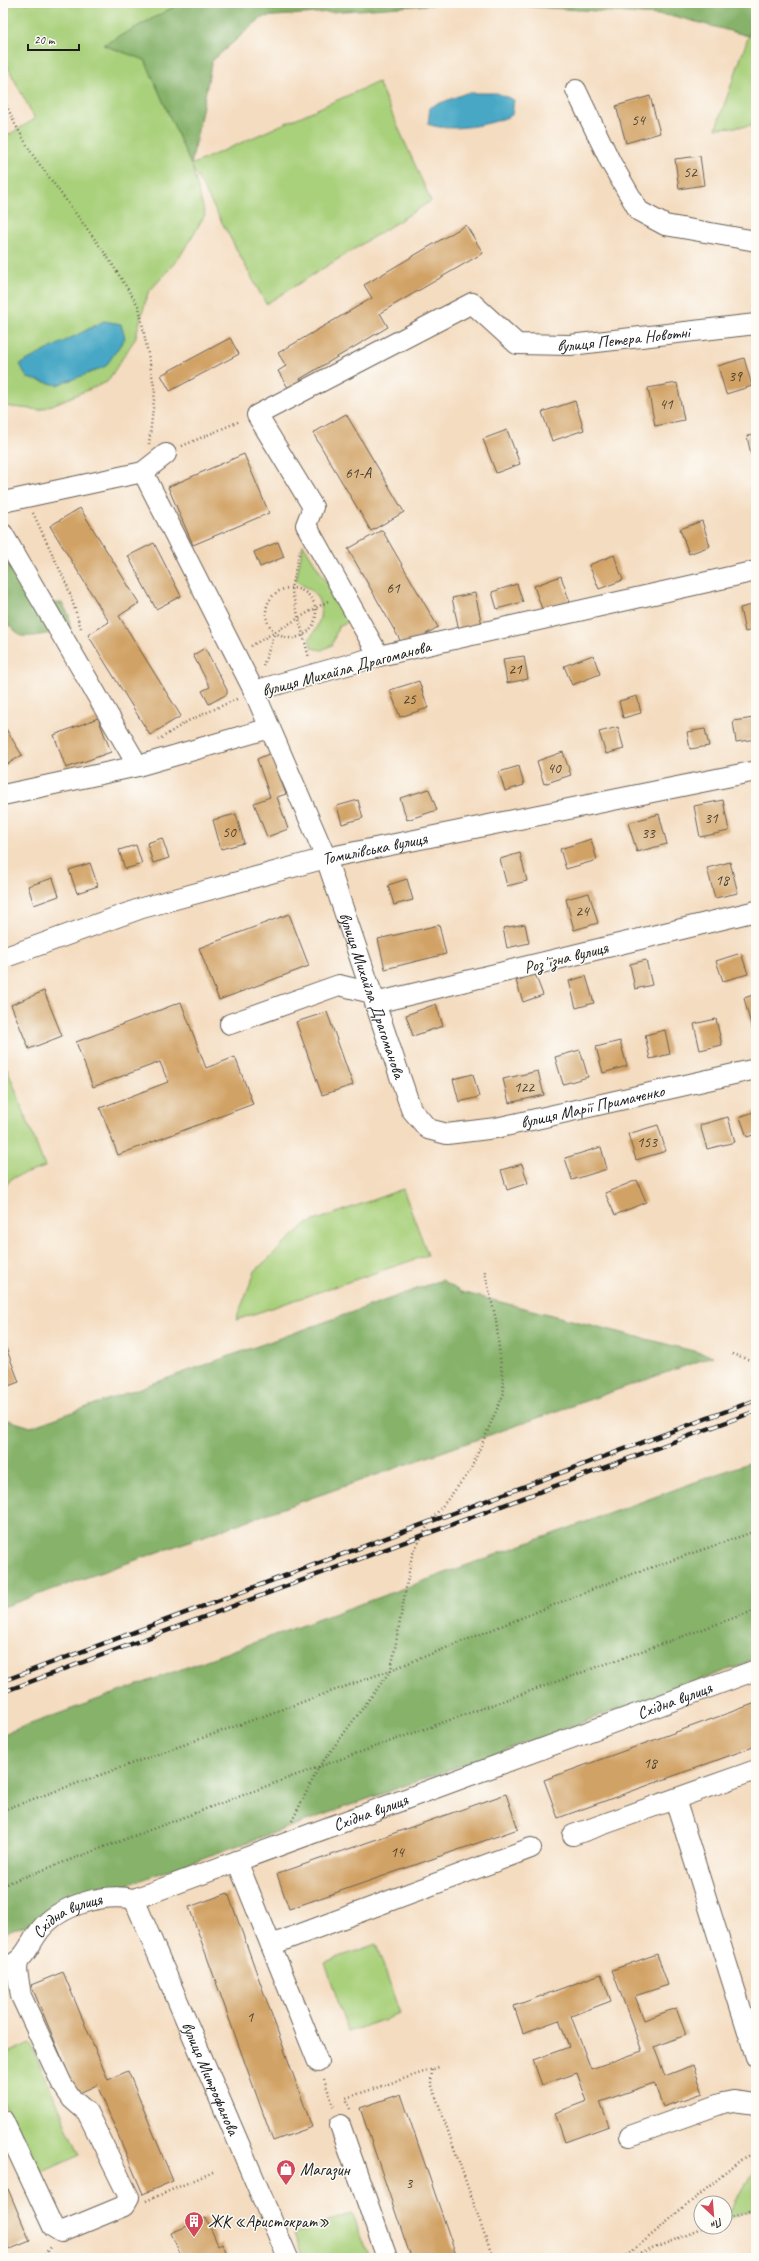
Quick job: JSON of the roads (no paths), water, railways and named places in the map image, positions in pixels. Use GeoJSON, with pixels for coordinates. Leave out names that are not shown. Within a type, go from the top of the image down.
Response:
{"type":"FeatureCollection","features":[{"type":"Feature","properties":{"kind":"street"},"geometry":{"type":"LineString","coordinates":[[576,90],[611,163],[639,211],[665,225],[756,241]]}},
{"type":"Feature","properties":{"kind":"street","name":"вулиця Петера Новотні"},"geometry":{"type":"LineString","coordinates":[[379,656],[306,525],[313,507],[257,415],[472,303],[498,325],[517,344],[570,345],[756,324]]}},
{"type":"Feature","properties":{"kind":"street"},"geometry":{"type":"LineString","coordinates":[[3,502],[142,472],[166,454]]}},
{"type":"Feature","properties":{"kind":"street"},"geometry":{"type":"LineString","coordinates":[[142,472],[254,691]]}},
{"type":"Feature","properties":{"kind":"street"},"geometry":{"type":"LineString","coordinates":[[3,534],[134,758]]}},
{"type":"Feature","properties":{"kind":"street","name":"вулиця Михайла Драгоманова"},"geometry":{"type":"LineString","coordinates":[[428,1130],[411,1109],[326,858],[254,691],[379,656],[756,571]]}},
{"type":"Feature","properties":{"kind":"street"},"geometry":{"type":"LineString","coordinates":[[3,795],[134,758],[270,728]]}},
{"type":"Feature","properties":{"kind":"street","name":"Томилівська вулиця"},"geometry":{"type":"LineString","coordinates":[[3,958],[142,908],[326,858],[756,771]]}},
{"type":"Feature","properties":{"kind":"street","name":"Розʼїзна вулиця"},"geometry":{"type":"LineString","coordinates":[[374,998],[756,911]]}},
{"type":"Feature","properties":{"kind":"street"},"geometry":{"type":"LineString","coordinates":[[230,1024],[339,985],[374,998]]}},
{"type":"Feature","properties":{"kind":"street","name":"вулиця Марії Примаченко"},"geometry":{"type":"LineString","coordinates":[[428,1130],[447,1134],[496,1128],[756,1069]]}},
{"type":"Feature","properties":{"kind":"street","name":"Східна вулиця"},"geometry":{"type":"LineString","coordinates":[[11,1965],[30,1948],[40,1931],[55,1916],[98,1898],[118,1896],[134,1899],[280,1847],[756,1670]]}},
{"type":"Feature","properties":{"kind":"street"},"geometry":{"type":"LineString","coordinates":[[573,1835],[756,1770]]}},
{"type":"Feature","properties":{"kind":"street"},"geometry":{"type":"LineString","coordinates":[[675,1799],[756,2057]]}},
{"type":"Feature","properties":{"kind":"street"},"geometry":{"type":"LineString","coordinates":[[271,1945],[531,1848]]}},
{"type":"Feature","properties":{"kind":"street"},"geometry":{"type":"LineString","coordinates":[[237,1862],[318,2062]]}},
{"type":"Feature","properties":{"kind":"street","name":"вулиця Митрофанова"},"geometry":{"type":"LineString","coordinates":[[134,1899],[288,2258]]}},
{"type":"Feature","properties":{"kind":"street"},"geometry":{"type":"LineString","coordinates":[[3,2120],[52,2227],[61,2232],[124,2206],[129,2197],[87,2112],[72,2099],[62,2084],[21,1996],[17,1970],[11,1965]]}},
{"type":"Feature","properties":{"kind":"street"},"geometry":{"type":"LineString","coordinates":[[630,2136],[723,2103],[733,2101],[756,2104]]}},
{"type":"Feature","properties":{"kind":"street"},"geometry":{"type":"LineString","coordinates":[[345,2118],[388,2258]]}},
{"type":"Feature","properties":{"kind":"water"},"geometry":{"type":"Polygon","coordinates":[[[466,93],[497,93],[514,100],[512,115],[504,119],[470,127],[447,128],[428,124],[430,107],[466,93]]]}},
{"type":"Feature","properties":{"kind":"water"},"geometry":{"type":"Polygon","coordinates":[[[104,321],[121,324],[125,338],[106,366],[57,385],[27,378],[20,364],[104,321]]]}},
{"type":"Feature","properties":{"kind":"railway"},"geometry":{"type":"LineString","coordinates":[[3,1681],[756,1400]]}},
{"type":"Feature","properties":{"kind":"railway"},"geometry":{"type":"LineString","coordinates":[[3,1692],[756,1411]]}},
{"type":"Feature","properties":{"kind":"place","name":"Магазин"},"geometry":{"type":"Point","coordinates":[286,2186]}},
{"type":"Feature","properties":{"kind":"place","name":"ЖК «Аристократ»"},"geometry":{"type":"Point","coordinates":[194,2238]}}]}
